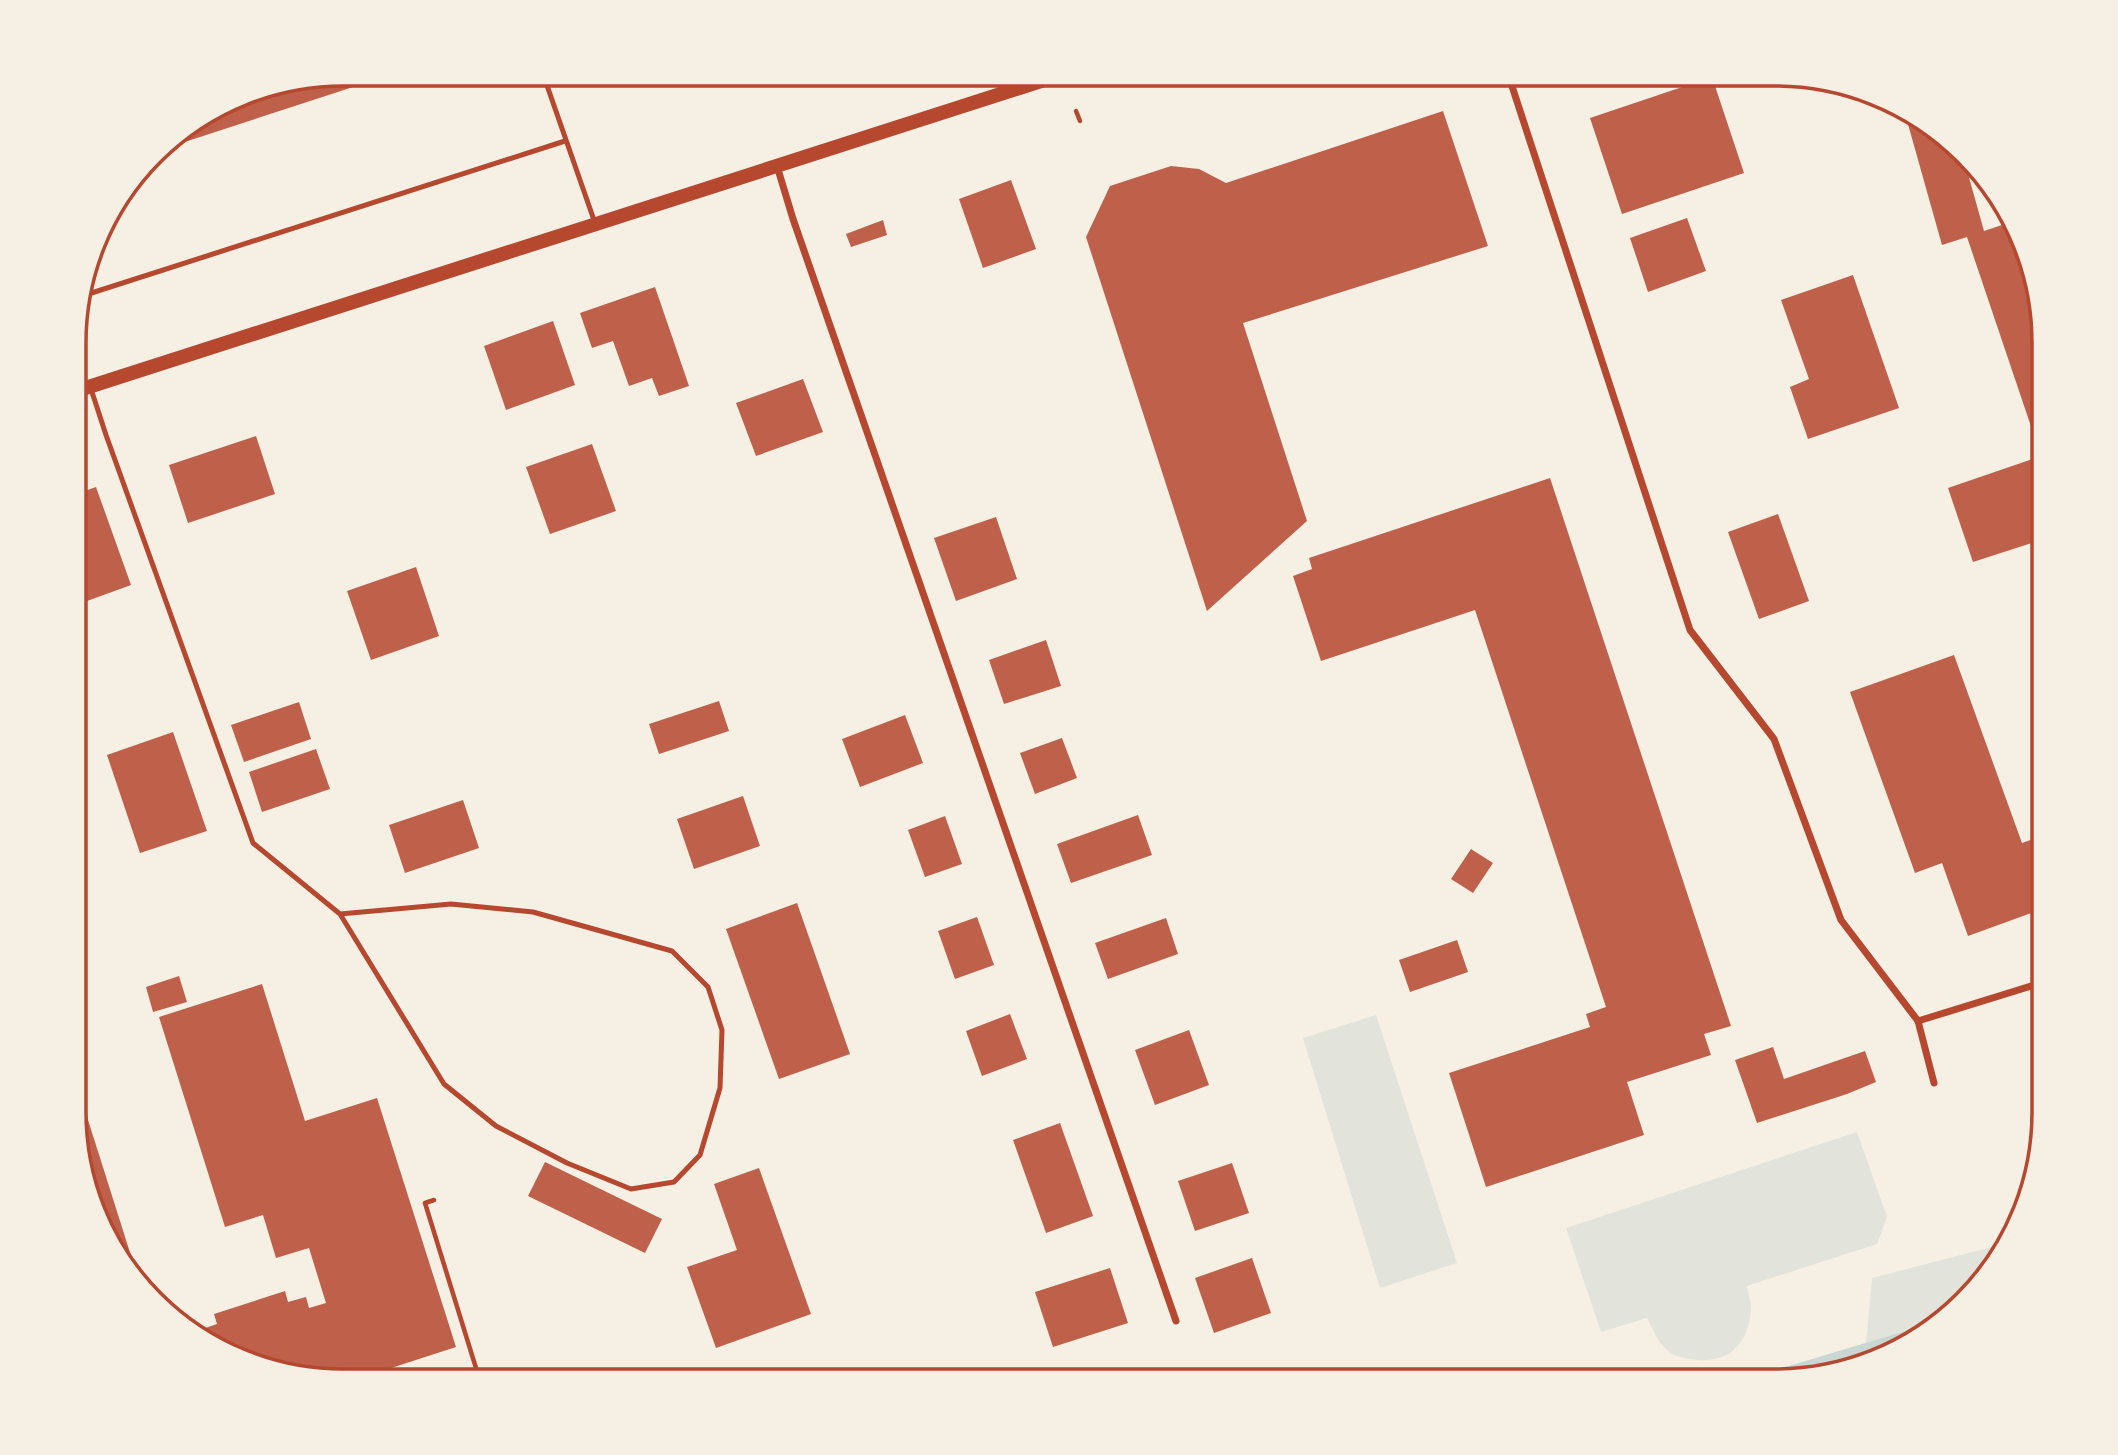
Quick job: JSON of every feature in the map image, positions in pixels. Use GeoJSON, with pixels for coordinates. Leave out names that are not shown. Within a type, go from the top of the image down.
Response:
{"type":"FeatureCollection","features":[{"type":"Feature","properties":{"kind":"main road"},"geometry":{"type":"LineString","coordinates":[[86,387],[1026,86]]}},
{"type":"Feature","properties":{"kind":"street"},"geometry":{"type":"LineString","coordinates":[[1512,86],[1690,630],[1774,738],[1841,920],[1919,1021],[1934,1083]]}},
{"type":"Feature","properties":{"kind":"street"},"geometry":{"type":"LineString","coordinates":[[777,166],[1176,1321]]}},
{"type":"Feature","properties":{"kind":"street"},"geometry":{"type":"LineString","coordinates":[[1919,1021],[2032,986]]}},
{"type":"Feature","properties":{"kind":"lane"},"geometry":{"type":"LineString","coordinates":[[547,86],[595,223]]}},
{"type":"Feature","properties":{"kind":"lane"},"geometry":{"type":"LineString","coordinates":[[91,293],[565,141]]}},
{"type":"Feature","properties":{"kind":"lane"},"geometry":{"type":"LineString","coordinates":[[90,386],[253,843],[340,914],[444,1084],[496,1126],[567,1163],[631,1189],[674,1182],[700,1155],[720,1088],[722,1030],[708,987],[672,951],[533,912],[451,904],[340,914]]}},
{"type":"Feature","properties":{"kind":"path"},"geometry":{"type":"LineString","coordinates":[[1076,111],[1080,121]]}},
{"type":"Feature","properties":{"kind":"path"},"geometry":{"type":"LineString","coordinates":[[434,1200],[425,1203],[476,1369]]}},
{"type":"Feature","properties":{"kind":"shaded area"},"geometry":{"type":"Polygon","coordinates":[[[1376,1015],[1457,1263],[1380,1288],[1303,1038],[1376,1015]]]}},
{"type":"Feature","properties":{"kind":"shaded area"},"geometry":{"type":"Polygon","coordinates":[[[1857,1132],[1887,1217],[1877,1244],[1747,1286],[1751,1308],[1747,1330],[1736,1348],[1720,1358],[1697,1360],[1673,1354],[1660,1343],[1647,1318],[1601,1332],[1566,1228],[1857,1132]]]}},
{"type":"Feature","properties":{"kind":"shaded area"},"geometry":{"type":"Polygon","coordinates":[[[1995,1246],[1969,1282],[1932,1316],[1914,1328],[1866,1343],[1872,1278],[1995,1246]]]}},
{"type":"Feature","properties":{"kind":"shaded area"},"geometry":{"type":"Polygon","coordinates":[[[1914,1328],[1874,1350],[1842,1361],[1779,1369],[1914,1328]]]}},
{"type":"Feature","properties":{"kind":"building"},"geometry":{"type":"Polygon","coordinates":[[[356,86],[180,143],[214,120],[260,99],[309,88],[356,86]]]}},
{"type":"Feature","properties":{"kind":"building"},"geometry":{"type":"Polygon","coordinates":[[[1685,86],[1715,86],[1744,173],[1622,214],[1590,118],[1685,86]]]}},
{"type":"Feature","properties":{"kind":"building"},"geometry":{"type":"Polygon","coordinates":[[[1443,111],[1488,246],[1243,323],[1307,521],[1207,611],[1086,237],[1110,186],[1171,166],[1199,169],[1226,183],[1443,111]]]}},
{"type":"Feature","properties":{"kind":"building"},"geometry":{"type":"Polygon","coordinates":[[[1907,122],[1945,149],[1967,171],[1984,231],[2004,224],[2013,244],[2024,276],[2032,326],[2032,429],[1967,237],[1942,245],[1907,122]]]}},
{"type":"Feature","properties":{"kind":"building"},"geometry":{"type":"Polygon","coordinates":[[[1011,180],[1036,249],[983,268],[959,199],[1011,180]]]}},
{"type":"Feature","properties":{"kind":"building"},"geometry":{"type":"Polygon","coordinates":[[[1687,218],[1706,271],[1648,292],[1630,238],[1687,218]]]}},
{"type":"Feature","properties":{"kind":"building"},"geometry":{"type":"Polygon","coordinates":[[[883,220],[887,235],[851,247],[846,234],[883,220]]]}},
{"type":"Feature","properties":{"kind":"building"},"geometry":{"type":"Polygon","coordinates":[[[1853,275],[1899,408],[1808,439],[1790,387],[1809,379],[1781,300],[1853,275]]]}},
{"type":"Feature","properties":{"kind":"building"},"geometry":{"type":"Polygon","coordinates":[[[655,287],[689,386],[659,396],[652,378],[629,386],[613,341],[592,348],[580,313],[655,287]]]}},
{"type":"Feature","properties":{"kind":"building"},"geometry":{"type":"Polygon","coordinates":[[[553,321],[575,385],[506,410],[484,346],[553,321]]]}},
{"type":"Feature","properties":{"kind":"building"},"geometry":{"type":"Polygon","coordinates":[[[803,379],[823,432],[756,456],[736,403],[803,379]]]}},
{"type":"Feature","properties":{"kind":"building"},"geometry":{"type":"Polygon","coordinates":[[[256,436],[275,494],[188,523],[169,465],[256,436]]]}},
{"type":"Feature","properties":{"kind":"building"},"geometry":{"type":"Polygon","coordinates":[[[592,444],[616,511],[550,534],[526,467],[592,444]]]}},
{"type":"Feature","properties":{"kind":"building"},"geometry":{"type":"Polygon","coordinates":[[[2032,459],[2032,543],[1973,562],[1948,488],[2032,459]]]}},
{"type":"Feature","properties":{"kind":"building"},"geometry":{"type":"Polygon","coordinates":[[[1550,478],[1731,1026],[1704,1034],[1711,1055],[1627,1082],[1644,1135],[1486,1187],[1449,1073],[1590,1027],[1586,1014],[1606,1007],[1475,610],[1321,661],[1293,576],[1312,569],[1309,558],[1550,478]]]}},
{"type":"Feature","properties":{"kind":"building"},"geometry":{"type":"Polygon","coordinates":[[[96,487],[131,585],[86,601],[86,490],[96,487]]]}},
{"type":"Feature","properties":{"kind":"building"},"geometry":{"type":"Polygon","coordinates":[[[1778,514],[1809,601],[1759,619],[1728,532],[1778,514]]]}},
{"type":"Feature","properties":{"kind":"building"},"geometry":{"type":"Polygon","coordinates":[[[996,517],[1017,579],[956,601],[934,538],[996,517]]]}},
{"type":"Feature","properties":{"kind":"building"},"geometry":{"type":"Polygon","coordinates":[[[416,567],[439,636],[371,660],[347,591],[416,567]]]}},
{"type":"Feature","properties":{"kind":"building"},"geometry":{"type":"Polygon","coordinates":[[[1046,640],[1061,686],[1004,704],[989,660],[1046,640]]]}},
{"type":"Feature","properties":{"kind":"building"},"geometry":{"type":"Polygon","coordinates":[[[1954,655],[2022,843],[2032,839],[2032,913],[1968,936],[1942,863],[1915,873],[1850,692],[1954,655]]]}},
{"type":"Feature","properties":{"kind":"building"},"geometry":{"type":"Polygon","coordinates":[[[719,701],[729,731],[659,754],[649,724],[719,701]]]}},
{"type":"Feature","properties":{"kind":"building"},"geometry":{"type":"Polygon","coordinates":[[[299,702],[311,739],[244,762],[231,725],[299,702]]]}},
{"type":"Feature","properties":{"kind":"building"},"geometry":{"type":"Polygon","coordinates":[[[905,715],[923,763],[860,787],[842,739],[905,715]]]}},
{"type":"Feature","properties":{"kind":"building"},"geometry":{"type":"Polygon","coordinates":[[[173,732],[207,831],[140,853],[107,755],[173,732]]]}},
{"type":"Feature","properties":{"kind":"building"},"geometry":{"type":"Polygon","coordinates":[[[1062,738],[1077,778],[1035,794],[1020,753],[1062,738]]]}},
{"type":"Feature","properties":{"kind":"building"},"geometry":{"type":"Polygon","coordinates":[[[316,749],[330,789],[262,812],[249,772],[316,749]]]}},
{"type":"Feature","properties":{"kind":"building"},"geometry":{"type":"Polygon","coordinates":[[[743,796],[760,846],[694,869],[677,819],[743,796]]]}},
{"type":"Feature","properties":{"kind":"building"},"geometry":{"type":"Polygon","coordinates":[[[463,800],[479,848],[405,873],[389,825],[463,800]]]}},
{"type":"Feature","properties":{"kind":"building"},"geometry":{"type":"Polygon","coordinates":[[[1138,815],[1152,855],[1071,883],[1057,844],[1138,815]]]}},
{"type":"Feature","properties":{"kind":"building"},"geometry":{"type":"Polygon","coordinates":[[[945,816],[962,864],[925,877],[908,830],[945,816]]]}},
{"type":"Feature","properties":{"kind":"building"},"geometry":{"type":"Polygon","coordinates":[[[1471,849],[1493,863],[1473,893],[1451,879],[1471,849]]]}},
{"type":"Feature","properties":{"kind":"building"},"geometry":{"type":"Polygon","coordinates":[[[797,903],[850,1054],[779,1079],[726,929],[797,903]]]}},
{"type":"Feature","properties":{"kind":"building"},"geometry":{"type":"Polygon","coordinates":[[[977,917],[994,965],[955,979],[938,931],[977,917]]]}},
{"type":"Feature","properties":{"kind":"building"},"geometry":{"type":"Polygon","coordinates":[[[1166,918],[1178,954],[1108,979],[1095,943],[1166,918]]]}},
{"type":"Feature","properties":{"kind":"building"},"geometry":{"type":"Polygon","coordinates":[[[1457,940],[1468,972],[1410,992],[1399,960],[1457,940]]]}},
{"type":"Feature","properties":{"kind":"building"},"geometry":{"type":"Polygon","coordinates":[[[179,976],[187,1002],[153,1012],[146,987],[179,976]]]}},
{"type":"Feature","properties":{"kind":"building"},"geometry":{"type":"Polygon","coordinates":[[[262,984],[305,1121],[377,1098],[456,1347],[388,1369],[326,1369],[260,1356],[204,1329],[217,1324],[214,1314],[285,1291],[288,1302],[306,1297],[309,1308],[326,1303],[309,1248],[276,1258],[263,1215],[225,1227],[159,1017],[262,984]]]}},
{"type":"Feature","properties":{"kind":"building"},"geometry":{"type":"Polygon","coordinates":[[[1010,1014],[1027,1059],[982,1076],[966,1031],[1010,1014]]]}},
{"type":"Feature","properties":{"kind":"building"},"geometry":{"type":"Polygon","coordinates":[[[1189,1030],[1209,1085],[1155,1105],[1135,1050],[1189,1030]]]}},
{"type":"Feature","properties":{"kind":"building"},"geometry":{"type":"Polygon","coordinates":[[[1773,1047],[1784,1079],[1865,1051],[1876,1082],[1757,1123],[1735,1060],[1773,1047]]]}},
{"type":"Feature","properties":{"kind":"building"},"geometry":{"type":"Polygon","coordinates":[[[86,1114],[132,1259],[112,1226],[99,1195],[88,1146],[86,1114]]]}},
{"type":"Feature","properties":{"kind":"building"},"geometry":{"type":"Polygon","coordinates":[[[1060,1123],[1093,1216],[1046,1233],[1013,1140],[1060,1123]]]}},
{"type":"Feature","properties":{"kind":"building"},"geometry":{"type":"Polygon","coordinates":[[[545,1162],[662,1219],[645,1253],[528,1196],[545,1162]]]}},
{"type":"Feature","properties":{"kind":"building"},"geometry":{"type":"Polygon","coordinates":[[[1232,1163],[1249,1213],[1195,1231],[1178,1181],[1232,1163]]]}},
{"type":"Feature","properties":{"kind":"building"},"geometry":{"type":"Polygon","coordinates":[[[759,1168],[811,1314],[716,1348],[687,1267],[737,1250],[714,1184],[759,1168]]]}},
{"type":"Feature","properties":{"kind":"building"},"geometry":{"type":"Polygon","coordinates":[[[1252,1258],[1271,1313],[1214,1333],[1195,1278],[1252,1258]]]}},
{"type":"Feature","properties":{"kind":"building"},"geometry":{"type":"Polygon","coordinates":[[[1110,1268],[1128,1323],[1053,1347],[1035,1292],[1110,1268]]]}}]}
